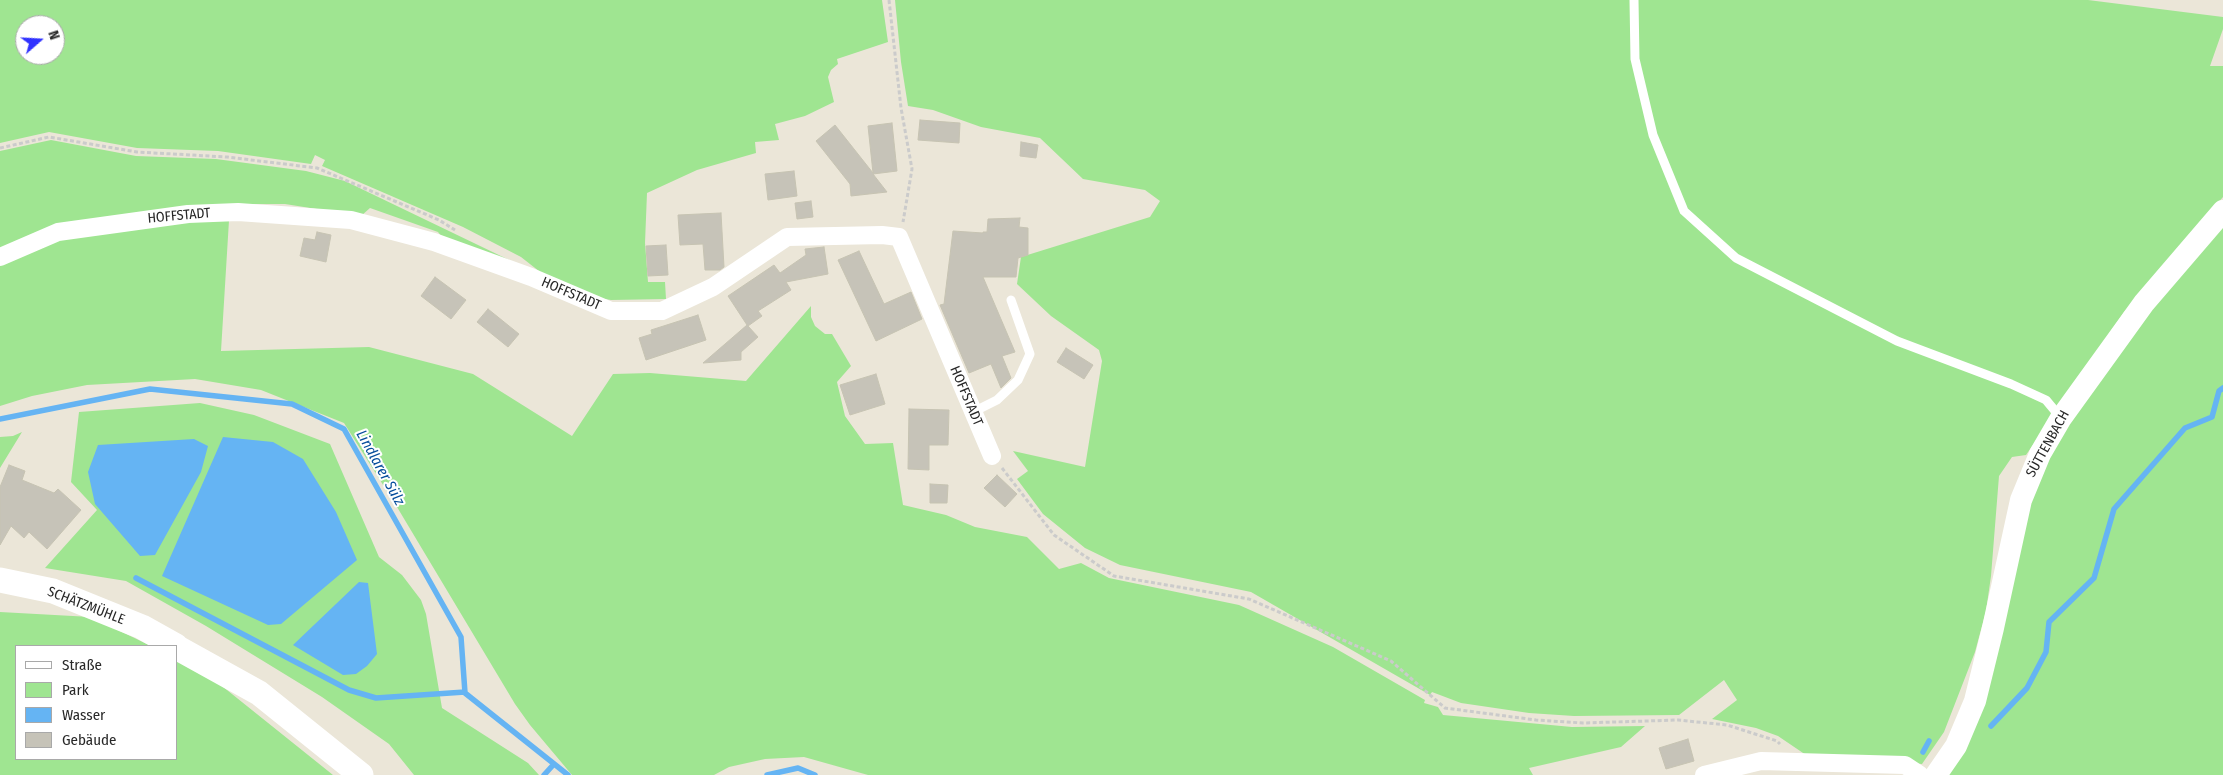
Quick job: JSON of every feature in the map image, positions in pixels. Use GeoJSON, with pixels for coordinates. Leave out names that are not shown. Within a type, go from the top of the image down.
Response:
{"type":"FeatureCollection","features":[{"type":"Feature","properties":{"kind":"main road","name":"SCHÄTZMÜHLE"},"geometry":{"type":"LineString","coordinates":[[0,580],[53,591],[142,627],[174,645]]}},
{"type":"Feature","properties":{"kind":"main road","name":"SCHÄTZMÜHLE"},"geometry":{"type":"LineString","coordinates":[[178,647],[259,694],[361,775]]}},
{"type":"Feature","properties":{"kind":"street","name":"SÜTTENBACH"},"geometry":{"type":"LineString","coordinates":[[1936,775],[1956,746],[1975,701],[2021,500],[2040,454],[2061,418],[2144,303],[2223,211]]}},
{"type":"Feature","properties":{"kind":"street","name":"HOFFSTADT"},"geometry":{"type":"LineString","coordinates":[[0,257],[58,232],[188,214],[238,212],[351,220],[434,242],[531,277],[611,311],[662,311],[713,287],[787,237],[882,235],[899,237],[992,456]]}},
{"type":"Feature","properties":{"kind":"street"},"geometry":{"type":"LineString","coordinates":[[1704,775],[1761,762],[1906,765],[1920,775]]}},
{"type":"Feature","properties":{"kind":"lane"},"geometry":{"type":"LineString","coordinates":[[1634,0],[1634,59],[1653,135],[1684,211],[1736,258],[1897,341],[2011,384],[2046,400],[2061,418]]}},
{"type":"Feature","properties":{"kind":"lane"},"geometry":{"type":"LineString","coordinates":[[973,412],[997,400],[1018,380],[1030,354],[1011,300]]}},
{"type":"Feature","properties":{"kind":"path"},"geometry":{"type":"LineString","coordinates":[[889,0],[901,108],[912,169],[906,209],[899,237]]}},
{"type":"Feature","properties":{"kind":"path"},"geometry":{"type":"LineString","coordinates":[[0,148],[49,137],[137,152],[227,157],[317,168],[439,220],[461,233]]}},
{"type":"Feature","properties":{"kind":"path"},"geometry":{"type":"LineString","coordinates":[[992,456],[1054,535],[1114,576],[1249,599],[1391,661],[1445,708],[1545,721],[1583,723],[1678,720],[1727,725],[1777,741],[1795,762]]}},
{"type":"Feature","properties":{"kind":"green space"},"geometry":{"type":"Polygon","coordinates":[[[0,0],[882,0],[888,42],[837,59],[838,64],[831,70],[828,77],[834,102],[805,116],[775,124],[779,140],[755,142],[756,153],[697,170],[647,193],[645,243],[648,282],[665,282],[666,299],[611,300],[567,293],[521,257],[463,227],[322,166],[325,160],[315,155],[311,164],[218,151],[137,148],[49,132],[0,143],[0,0]]]}},
{"type":"Feature","properties":{"kind":"green space"},"geometry":{"type":"Polygon","coordinates":[[[895,0],[2088,0],[2223,17],[2223,29],[2210,66],[2223,66],[2223,197],[2124,312],[2026,455],[2012,457],[1999,476],[1991,576],[1986,611],[1975,652],[1944,732],[1922,764],[1806,755],[1778,736],[1756,728],[1712,719],[1737,700],[1724,680],[1679,715],[1574,716],[1529,713],[1461,703],[1432,692],[1430,695],[1251,592],[1120,565],[1085,548],[1043,514],[1017,479],[1028,471],[1013,451],[1085,467],[1102,361],[1099,350],[1051,316],[1017,284],[1021,257],[1150,217],[1160,201],[1145,190],[1083,179],[1040,138],[981,127],[933,110],[908,106],[901,62],[895,0]]]}},
{"type":"Feature","properties":{"kind":"green space"},"geometry":{"type":"Polygon","coordinates":[[[51,140],[136,156],[216,159],[306,171],[345,181],[530,270],[445,241],[438,232],[370,208],[361,216],[285,204],[230,204],[221,351],[369,347],[473,374],[572,436],[613,374],[650,373],[746,381],[811,306],[811,317],[815,326],[825,334],[832,334],[851,366],[837,382],[845,416],[865,444],[893,443],[903,505],[946,515],[975,527],[1027,537],[1059,569],[1081,563],[1109,578],[1239,605],[1333,647],[1425,700],[1424,703],[1438,707],[1443,715],[1572,727],[1645,726],[1621,747],[1529,768],[1533,775],[868,775],[804,757],[765,759],[729,767],[714,775],[572,775],[515,704],[397,507],[344,423],[261,390],[195,379],[87,385],[32,396],[0,406],[0,151],[51,140]]]}},
{"type":"Feature","properties":{"kind":"green space"},"geometry":{"type":"Polygon","coordinates":[[[2223,220],[2223,775],[1943,775],[2046,457],[2062,416],[2223,220]]]}},
{"type":"Feature","properties":{"kind":"green space"},"geometry":{"type":"Polygon","coordinates":[[[200,403],[254,415],[330,444],[379,557],[402,575],[421,600],[426,614],[442,708],[528,763],[539,775],[414,775],[389,744],[322,697],[206,626],[126,581],[45,568],[97,510],[71,482],[79,412],[200,403]]]}},
{"type":"Feature","properties":{"kind":"green space"},"geometry":{"type":"Polygon","coordinates":[[[22,432],[0,468],[0,437],[13,436],[22,432]]]}},
{"type":"Feature","properties":{"kind":"green space"},"geometry":{"type":"Polygon","coordinates":[[[0,612],[91,617],[149,645],[15,645],[15,760],[178,760],[178,660],[207,674],[333,775],[0,775],[0,612]]]}},
{"type":"Feature","properties":{"kind":"water"},"geometry":{"type":"Polygon","coordinates":[[[223,437],[273,442],[303,459],[336,512],[357,560],[281,624],[268,625],[162,576],[223,437]]]}},
{"type":"Feature","properties":{"kind":"water"},"geometry":{"type":"Polygon","coordinates":[[[194,439],[208,446],[201,472],[155,555],[140,556],[95,504],[88,472],[98,445],[194,439]]]}},
{"type":"Feature","properties":{"kind":"water"},"geometry":{"type":"Polygon","coordinates":[[[359,582],[368,583],[377,654],[367,666],[356,674],[343,675],[293,645],[359,582]]]}},
{"type":"Feature","properties":{"kind":"building"},"geometry":{"type":"Polygon","coordinates":[[[920,120],[960,123],[959,143],[918,140],[920,120]]]}},
{"type":"Feature","properties":{"kind":"building"},"geometry":{"type":"Polygon","coordinates":[[[892,123],[897,171],[873,174],[887,192],[851,196],[850,184],[816,141],[835,125],[873,173],[868,126],[892,123]]]}},
{"type":"Feature","properties":{"kind":"building"},"geometry":{"type":"Polygon","coordinates":[[[1021,142],[1038,145],[1036,158],[1020,156],[1021,142]]]}},
{"type":"Feature","properties":{"kind":"building"},"geometry":{"type":"Polygon","coordinates":[[[794,171],[797,196],[768,200],[765,174],[794,171]]]}},
{"type":"Feature","properties":{"kind":"building"},"geometry":{"type":"Polygon","coordinates":[[[811,201],[813,217],[797,219],[795,203],[811,201]]]}},
{"type":"Feature","properties":{"kind":"building"},"geometry":{"type":"Polygon","coordinates":[[[721,213],[724,267],[720,270],[705,270],[703,244],[680,245],[678,215],[721,213]]]}},
{"type":"Feature","properties":{"kind":"building"},"geometry":{"type":"Polygon","coordinates":[[[1020,218],[1019,227],[1028,228],[1028,255],[1018,258],[1016,277],[983,277],[1015,352],[1002,356],[1011,378],[1001,388],[991,364],[969,373],[940,305],[944,304],[953,231],[983,233],[987,232],[988,219],[1020,218]]]}},
{"type":"Feature","properties":{"kind":"building"},"geometry":{"type":"Polygon","coordinates":[[[317,232],[331,235],[326,262],[300,256],[304,238],[315,240],[317,232]]]}},
{"type":"Feature","properties":{"kind":"building"},"geometry":{"type":"Polygon","coordinates":[[[666,245],[668,275],[648,276],[646,246],[666,245]]]}},
{"type":"Feature","properties":{"kind":"building"},"geometry":{"type":"Polygon","coordinates":[[[824,247],[828,274],[786,282],[791,290],[758,311],[762,316],[748,326],[758,337],[741,352],[741,360],[703,363],[747,325],[728,296],[774,265],[780,273],[806,255],[805,249],[824,247]]]}},
{"type":"Feature","properties":{"kind":"building"},"geometry":{"type":"Polygon","coordinates":[[[859,251],[884,304],[911,292],[922,319],[876,341],[838,260],[859,251]]]}},
{"type":"Feature","properties":{"kind":"building"},"geometry":{"type":"Polygon","coordinates":[[[435,277],[466,300],[451,319],[421,296],[435,277]]]}},
{"type":"Feature","properties":{"kind":"building"},"geometry":{"type":"Polygon","coordinates":[[[488,309],[519,334],[508,347],[477,322],[488,309]]]}},
{"type":"Feature","properties":{"kind":"building"},"geometry":{"type":"Polygon","coordinates":[[[698,315],[706,340],[646,360],[639,338],[652,334],[651,330],[698,315]]]}},
{"type":"Feature","properties":{"kind":"building"},"geometry":{"type":"Polygon","coordinates":[[[1066,348],[1093,365],[1084,379],[1057,362],[1066,348]]]}},
{"type":"Feature","properties":{"kind":"building"},"geometry":{"type":"Polygon","coordinates":[[[876,374],[885,404],[850,415],[840,385],[876,374]]]}},
{"type":"Feature","properties":{"kind":"building"},"geometry":{"type":"Polygon","coordinates":[[[909,409],[949,410],[948,445],[929,445],[929,470],[908,469],[909,409]]]}},
{"type":"Feature","properties":{"kind":"building"},"geometry":{"type":"Polygon","coordinates":[[[9,465],[25,471],[22,480],[54,493],[58,489],[81,510],[47,549],[29,532],[24,538],[11,526],[0,545],[0,487],[9,465]]]}},
{"type":"Feature","properties":{"kind":"building"},"geometry":{"type":"Polygon","coordinates":[[[997,475],[1017,494],[1005,507],[984,488],[997,475]]]}},
{"type":"Feature","properties":{"kind":"building"},"geometry":{"type":"Polygon","coordinates":[[[930,484],[948,485],[947,503],[930,503],[930,484]]]}},
{"type":"Feature","properties":{"kind":"building"},"geometry":{"type":"Polygon","coordinates":[[[1688,739],[1694,761],[1666,769],[1659,748],[1688,739]]]}},
{"type":"Feature","properties":{"kind":"waterway"},"geometry":{"type":"LineString","coordinates":[[1991,726],[2027,688],[2046,652],[2049,622],[2094,578],[2114,509],[2185,428],[2212,417],[2219,391],[2223,388]]}},
{"type":"Feature","properties":{"kind":"waterway","name":"Lindlarer Sülz"},"geometry":{"type":"LineString","coordinates":[[0,419],[150,389],[292,404],[344,429],[461,637],[465,693],[568,775]]}},
{"type":"Feature","properties":{"kind":"waterway"},"geometry":{"type":"LineString","coordinates":[[136,578],[349,690],[376,698],[465,692]]}},
{"type":"Feature","properties":{"kind":"waterway"},"geometry":{"type":"LineString","coordinates":[[1923,752],[1929,741]]}},
{"type":"Feature","properties":{"kind":"waterway"},"geometry":{"type":"LineString","coordinates":[[544,775],[554,764]]}},
{"type":"Feature","properties":{"kind":"waterway","name":"Lindlarer Sülz"},"geometry":{"type":"LineString","coordinates":[[767,775],[798,768],[815,775]]}}]}
